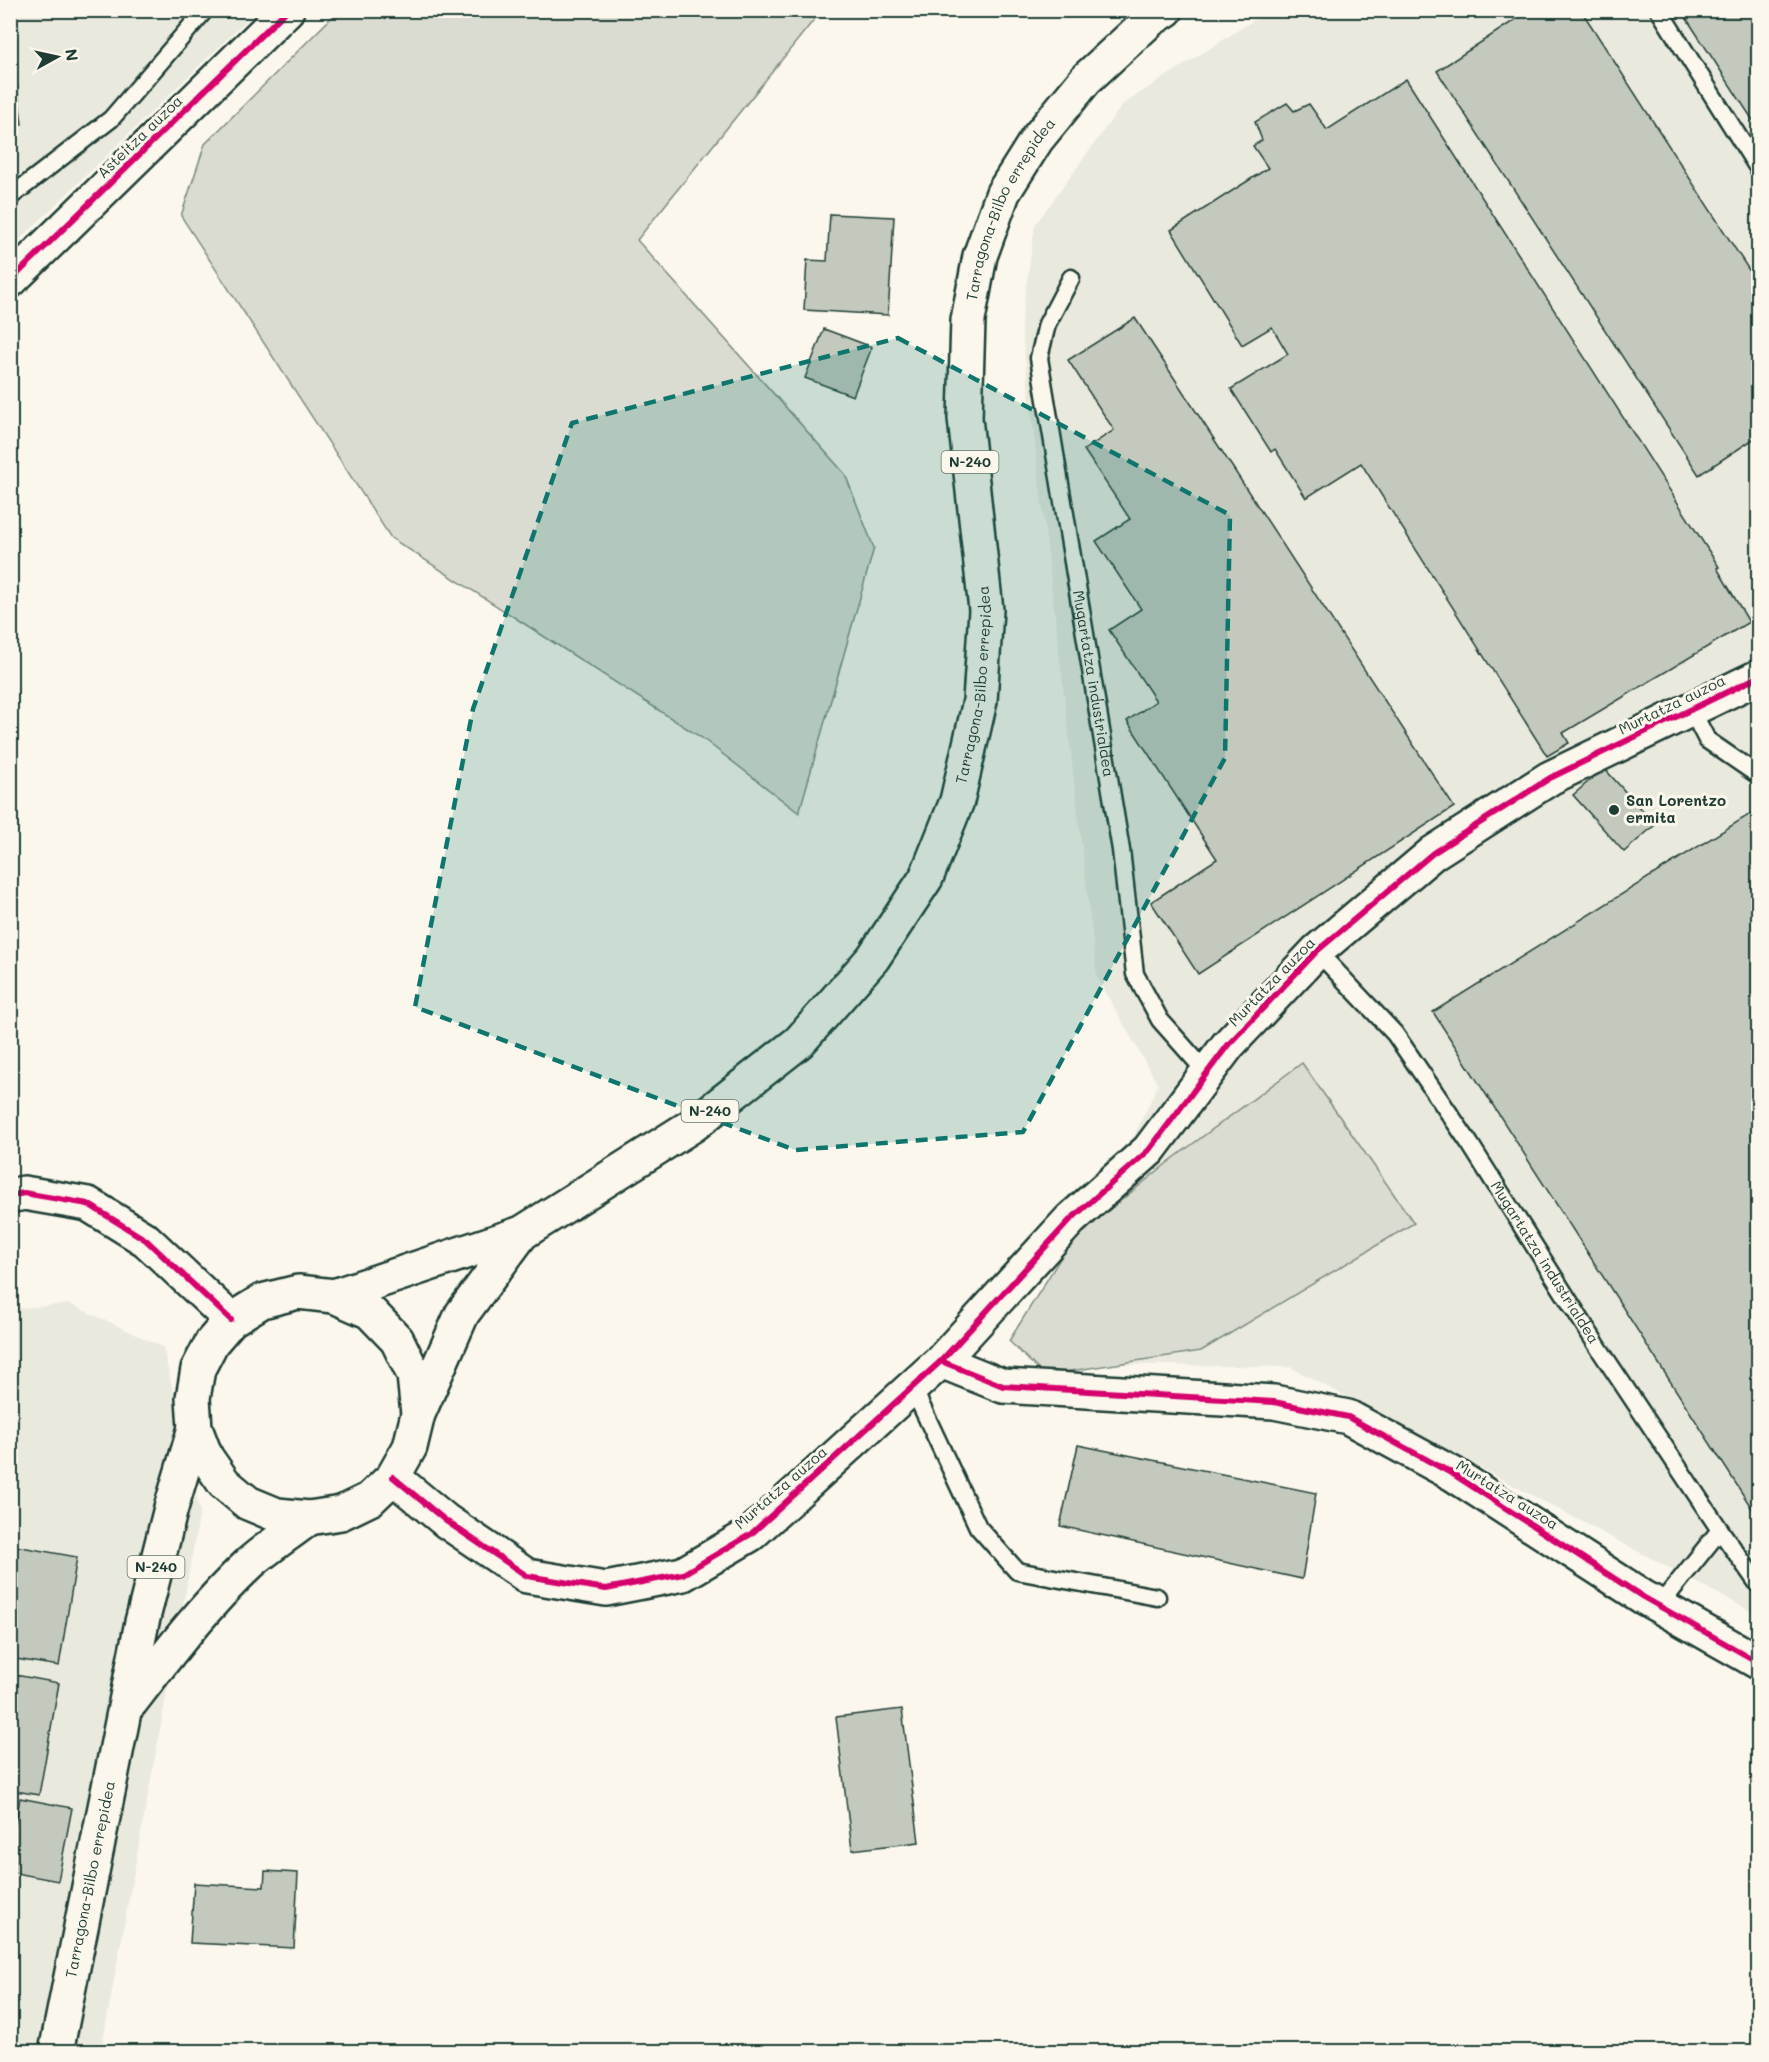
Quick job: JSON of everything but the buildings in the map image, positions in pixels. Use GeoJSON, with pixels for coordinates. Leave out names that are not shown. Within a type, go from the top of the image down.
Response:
{"type":"FeatureCollection","features":[{"type":"Feature","properties":{"kind":"main road","name":"Asteitza auzoa"},"geometry":{"type":"LineString","coordinates":[[10,281],[287,10]]}},
{"type":"Feature","properties":{"kind":"main road","name":"Tarragona-Bilbo errepidea"},"geometry":{"type":"LineString","coordinates":[[334,1296],[522,1233],[693,1125],[799,1042],[873,958],[926,878],[957,801],[980,701],[986,610],[966,418],[968,320],[980,256],[1003,193],[1037,139],[1086,79],[1150,20],[1166,10]]}},
{"type":"Feature","properties":{"kind":"main road","name":"Murtatza auzoa"},"geometry":{"type":"LineString","coordinates":[[393,1477],[446,1521],[527,1576],[606,1589],[683,1574],[751,1534],[941,1360],[1070,1221],[1149,1150],[1228,1045],[1317,951],[1433,853],[1550,778],[1758,676]]}},
{"type":"Feature","properties":{"kind":"main road"},"geometry":{"type":"LineString","coordinates":[[10,1196],[24,1193],[88,1204],[146,1240],[231,1320]]}},
{"type":"Feature","properties":{"kind":"main road","name":"Tarragona-Bilbo errepidea"},"geometry":{"type":"LineString","coordinates":[[418,1414],[414,1375],[397,1340],[370,1312],[334,1296],[298,1292],[262,1301],[231,1320],[212,1342],[198,1369],[193,1398],[195,1428],[206,1457],[224,1483],[248,1503],[277,1515],[309,1518],[341,1513],[370,1498],[393,1477],[410,1447],[418,1414],[462,1314],[522,1233]]}},
{"type":"Feature","properties":{"kind":"main road","name":"Murtatza auzoa"},"geometry":{"type":"LineString","coordinates":[[941,1360],[1003,1386],[1274,1402],[1348,1417],[1453,1474],[1659,1606],[1758,1662]]}},
{"type":"Feature","properties":{"kind":"main road","name":"Tarragona-Bilbo errepidea"},"geometry":{"type":"LineString","coordinates":[[56,2052],[142,1622],[171,1508],[195,1428]]}},
{"type":"Feature","properties":{"kind":"main road","name":"Tarragona-Bilbo errepidea"},"geometry":{"type":"LineString","coordinates":[[126,1709],[210,1605],[251,1563],[309,1518]]}},
{"type":"Feature","properties":{"kind":"lane"},"geometry":{"type":"LineString","coordinates":[[10,197],[111,118],[205,10]]}},
{"type":"Feature","properties":{"kind":"lane"},"geometry":{"type":"LineString","coordinates":[[1659,10],[1758,168]]}},
{"type":"Feature","properties":{"kind":"lane","name":"Mugartatza industrialdea"},"geometry":{"type":"LineString","coordinates":[[1071,278],[1047,324],[1039,358],[1121,850],[1135,974],[1160,1020],[1207,1073]]}},
{"type":"Feature","properties":{"kind":"lane"},"geometry":{"type":"LineString","coordinates":[[1691,709],[1707,740],[1758,775]]}},
{"type":"Feature","properties":{"kind":"lane","name":"Mugartatza industrialdea"},"geometry":{"type":"LineString","coordinates":[[1317,951],[1395,1034],[1470,1144],[1600,1350],[1758,1584]]}},
{"type":"Feature","properties":{"kind":"lane"},"geometry":{"type":"LineString","coordinates":[[912,1386],[978,1527],[1017,1571],[1157,1597]]}},
{"type":"Feature","properties":{"kind":"lane"},"geometry":{"type":"LineString","coordinates":[[1659,1606],[1720,1530]]}},
{"type":"Feature","properties":{"kind":"highlighted area"},"geometry":{"type":"Polygon","coordinates":[[[898,338],[1230,515],[1225,758],[1023,1132],[795,1150],[415,1007],[473,709],[572,423],[898,338]]]}},
{"type":"Feature","properties":{"kind":"shaded area"},"geometry":{"type":"Polygon","coordinates":[[[11,11],[256,11],[11,248],[11,11]]]}},
{"type":"Feature","properties":{"kind":"shaded area"},"geometry":{"type":"Polygon","coordinates":[[[338,11],[821,11],[637,240],[845,474],[874,548],[799,813],[702,738],[391,538],[181,216],[205,144],[338,11]]]}},
{"type":"Feature","properties":{"kind":"shaded area"},"geometry":{"type":"Polygon","coordinates":[[[1268,11],[1758,11],[1758,1615],[1290,1367],[1027,1363],[1158,1085],[1097,977],[1021,324],[1035,225],[1123,104],[1268,11]]]}},
{"type":"Feature","properties":{"kind":"shaded area"},"geometry":{"type":"Polygon","coordinates":[[[1302,1063],[1414,1223],[1201,1351],[1044,1375],[1009,1341],[1071,1241],[1171,1160],[1302,1063]]]}},
{"type":"Feature","properties":{"kind":"shaded area"},"geometry":{"type":"Polygon","coordinates":[[[70,1304],[163,1347],[200,1512],[101,2051],[11,2052],[11,1309],[70,1304]]]}},
{"type":"Feature","properties":{"kind":"cycle path"},"geometry":{"type":"LineString","coordinates":[[10,281],[287,10]]}},
{"type":"Feature","properties":{"kind":"cycle path"},"geometry":{"type":"LineString","coordinates":[[941,1361],[1070,1220],[1149,1150],[1228,1045],[1317,951],[1433,853],[1550,778],[1758,677]]}},
{"type":"Feature","properties":{"kind":"cycle path"},"geometry":{"type":"LineString","coordinates":[[10,1196],[24,1193],[88,1204],[146,1240],[231,1320]]}},
{"type":"Feature","properties":{"kind":"cycle path"},"geometry":{"type":"LineString","coordinates":[[393,1477],[446,1521],[527,1576],[606,1589],[683,1574],[751,1534],[941,1361],[1003,1386],[1274,1402],[1348,1417],[1453,1474],[1643,1597],[1758,1662]]}},
{"type":"Feature","properties":{"kind":"place","name":"San Lorentzo ermita"},"geometry":{"type":"Point","coordinates":[1614,810]}}]}
